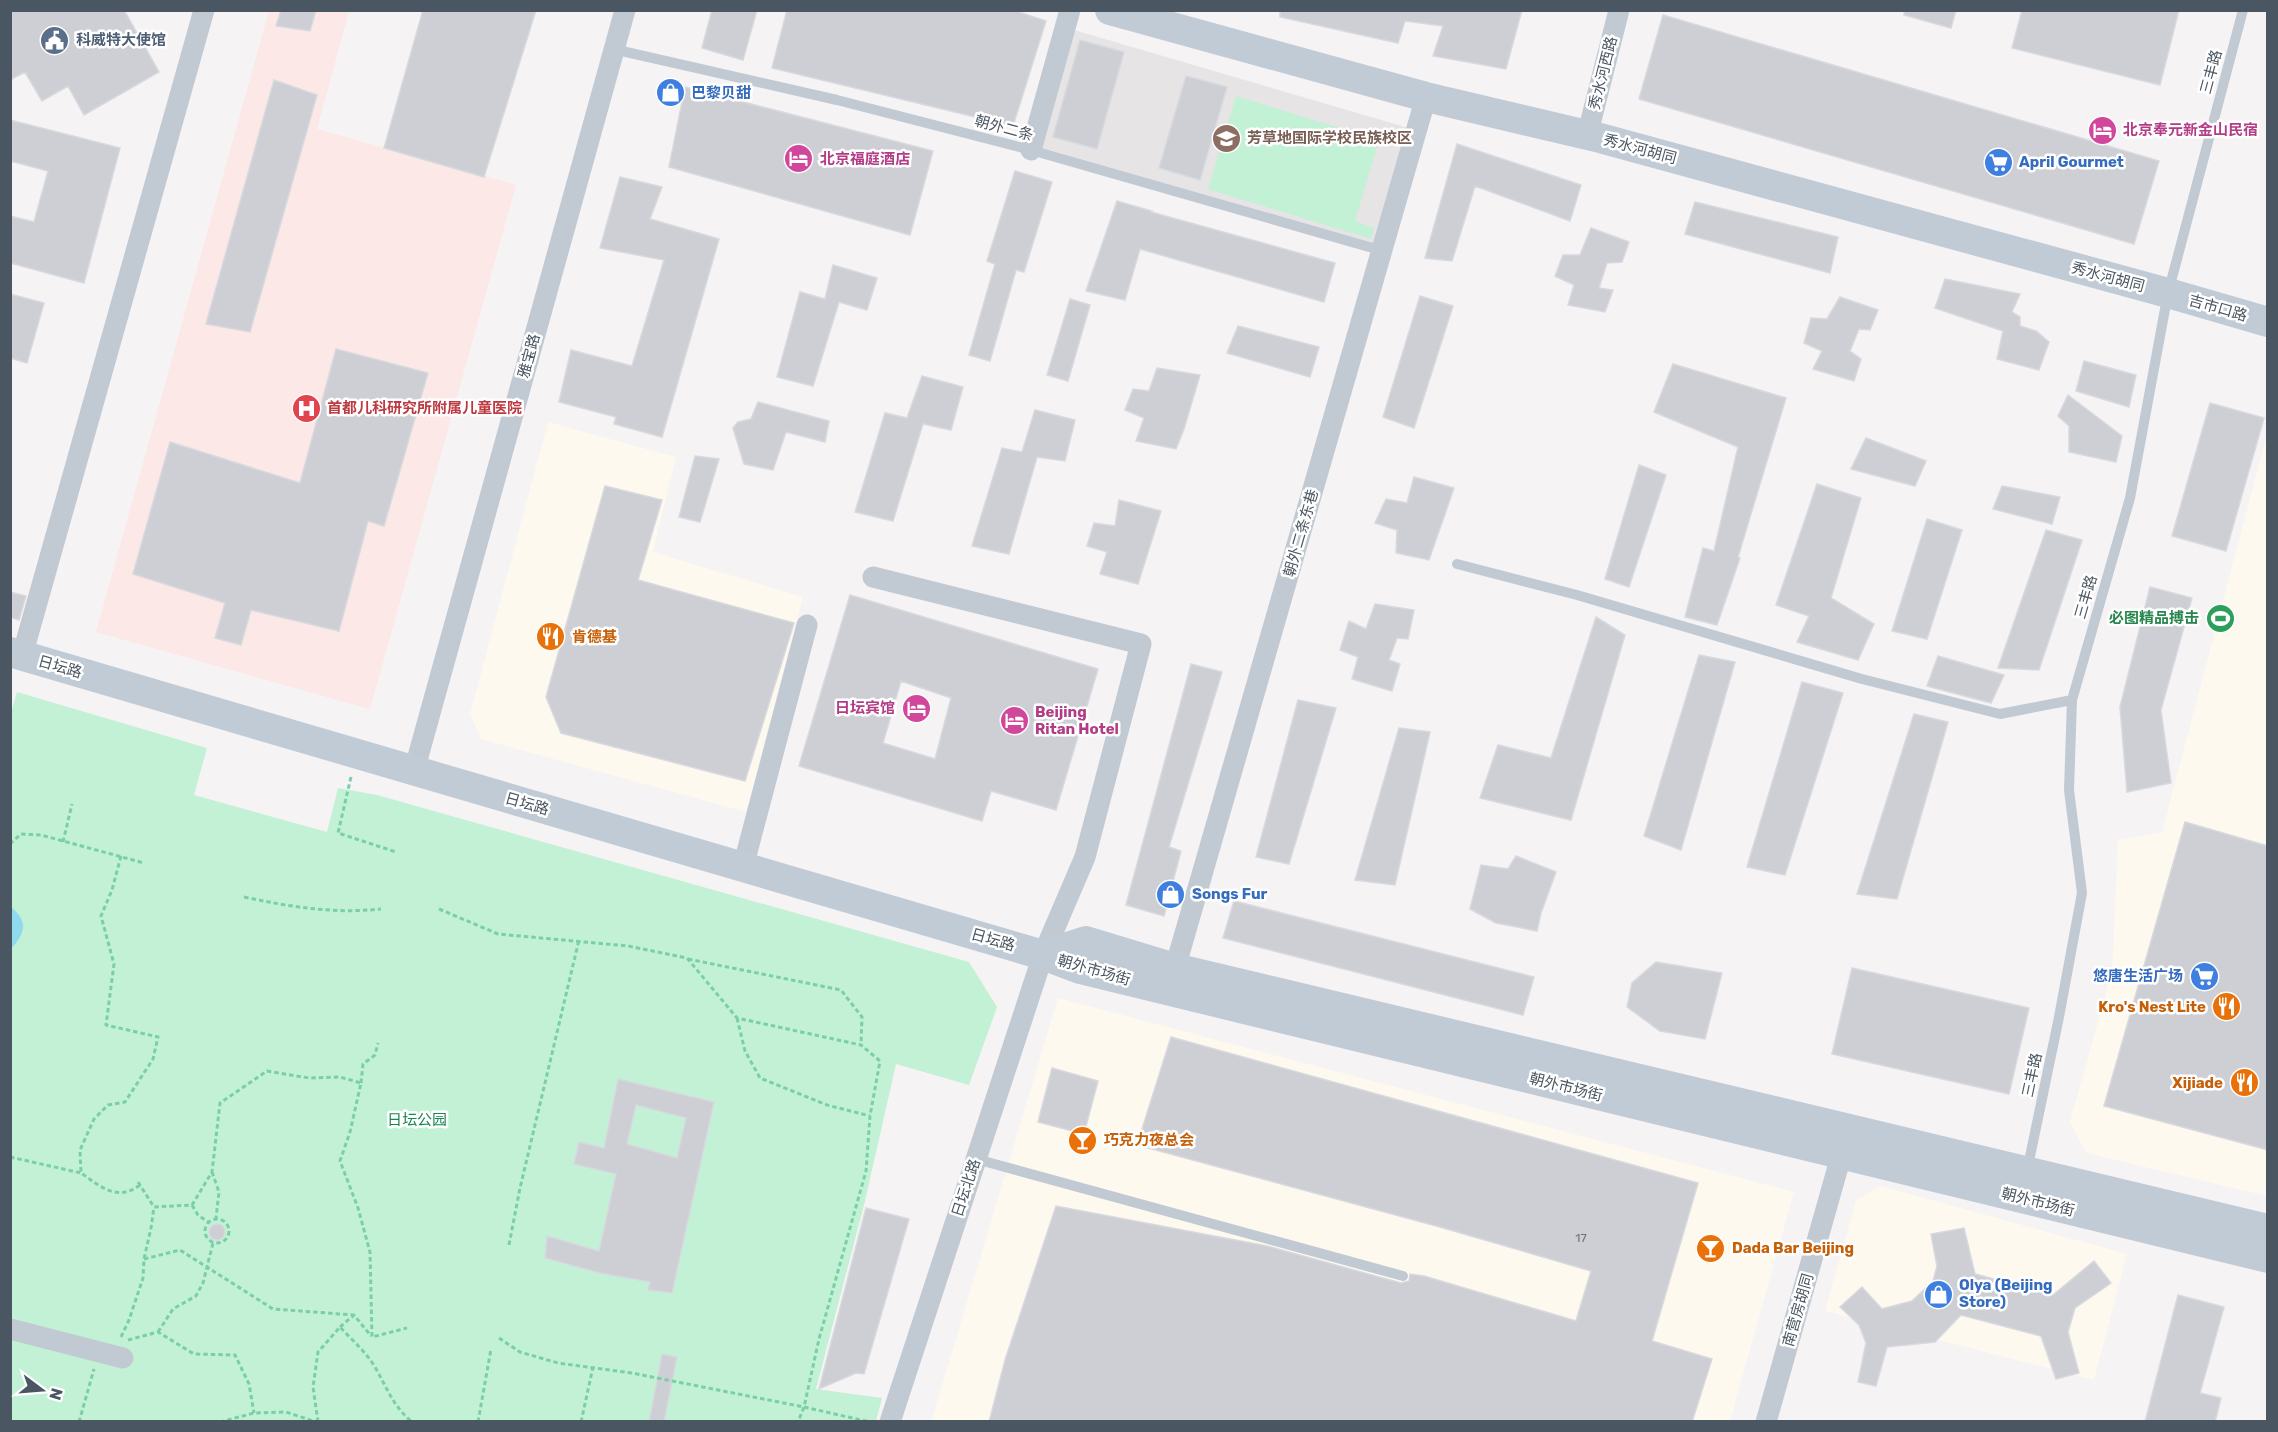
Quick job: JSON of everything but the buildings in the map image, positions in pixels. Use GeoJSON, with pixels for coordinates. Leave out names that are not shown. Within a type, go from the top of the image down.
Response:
{"type":"FeatureCollection","features":[{"type":"Feature","properties":{"kind":"main road","name":"秀水河胡同"},"geometry":{"type":"LineString","coordinates":[[1130,13],[1426,97],[1587,136],[2168,293]]}},
{"type":"Feature","properties":{"kind":"main road","name":"吉市口路"},"geometry":{"type":"LineString","coordinates":[[2168,293],[2268,322]]}},
{"type":"Feature","properties":{"kind":"main road","name":"日坛路"},"geometry":{"type":"LineString","coordinates":[[16,654],[1043,955]]}},
{"type":"Feature","properties":{"kind":"main road","name":"朝外市场街"},"geometry":{"type":"LineString","coordinates":[[1043,955],[1086,941],[1175,968],[1845,1141]]}},
{"type":"Feature","properties":{"kind":"main road","name":"朝外市场街"},"geometry":{"type":"LineString","coordinates":[[1043,955],[1080,969],[1845,1141],[2025,1184],[2268,1229]]}},
{"type":"Feature","properties":{"kind":"main road","name":"朝外市场街"},"geometry":{"type":"LineString","coordinates":[[2025,1184],[2268,1258]]}},
{"type":"Feature","properties":{"kind":"street"},"geometry":{"type":"LineString","coordinates":[[16,654],[204,10]]}},
{"type":"Feature","properties":{"kind":"street","name":"雅宝路"},"geometry":{"type":"LineString","coordinates":[[414,771],[625,10]]}},
{"type":"Feature","properties":{"kind":"street"},"geometry":{"type":"LineString","coordinates":[[1031,150],[1070,10]]}},
{"type":"Feature","properties":{"kind":"street","name":"秀水河西路"},"geometry":{"type":"LineString","coordinates":[[1587,136],[1619,10]]}},
{"type":"Feature","properties":{"kind":"street","name":"朝外二条东巷"},"geometry":{"type":"LineString","coordinates":[[1175,968],[1426,97]]}},
{"type":"Feature","properties":{"kind":"street","name":"日坛北路"},"geometry":{"type":"LineString","coordinates":[[873,577],[1141,644],[1085,857],[1043,955],[890,1422]]}},
{"type":"Feature","properties":{"kind":"street"},"geometry":{"type":"LineString","coordinates":[[743,867],[807,625]]}},
{"type":"Feature","properties":{"kind":"street","name":"南营房胡同"},"geometry":{"type":"LineString","coordinates":[[1766,1422],[1845,1141]]}},
{"type":"Feature","properties":{"kind":"street"},"geometry":{"type":"LineString","coordinates":[[10,1329],[123,1358]]}},
{"type":"Feature","properties":{"kind":"lane","name":"三丰路"},"geometry":{"type":"LineString","coordinates":[[2025,1184],[2082,893],[2068,790],[2072,700],[2130,498],[2168,293],[2243,10]]}},
{"type":"Feature","properties":{"kind":"lane","name":"朝外二条"},"geometry":{"type":"LineString","coordinates":[[614,49],[837,100],[1031,150],[1383,251]]}},
{"type":"Feature","properties":{"kind":"lane"},"geometry":{"type":"LineString","coordinates":[[1457,564],[1577,595],[1862,679],[2000,714],[2072,700]]}},
{"type":"Feature","properties":{"kind":"lane"},"geometry":{"type":"LineString","coordinates":[[976,1159],[1403,1276]]}},
{"type":"Feature","properties":{"kind":"path"},"geometry":{"type":"LineString","coordinates":[[357,754],[338,833],[396,852]]}},
{"type":"Feature","properties":{"kind":"path"},"geometry":{"type":"LineString","coordinates":[[63,842],[72,804]]}},
{"type":"Feature","properties":{"kind":"path"},"geometry":{"type":"LineString","coordinates":[[10,844],[21,834],[41,836],[144,863]]}},
{"type":"Feature","properties":{"kind":"path"},"geometry":{"type":"LineString","coordinates":[[81,1173],[80,1150],[94,1119],[108,1105],[125,1102],[153,1059],[158,1037],[106,1025],[114,964],[101,916],[112,890],[121,856]]}},
{"type":"Feature","properties":{"kind":"path"},"geometry":{"type":"LineString","coordinates":[[244,897],[310,910],[381,909]]}},
{"type":"Feature","properties":{"kind":"path"},"geometry":{"type":"LineString","coordinates":[[439,909],[498,934],[628,946],[841,990],[861,1017],[861,1045]]}},
{"type":"Feature","properties":{"kind":"path"},"geometry":{"type":"LineString","coordinates":[[509,1245],[520,1188],[579,940]]}},
{"type":"Feature","properties":{"kind":"path"},"geometry":{"type":"LineString","coordinates":[[687,958],[737,1018],[745,1051],[760,1078],[827,1105],[870,1116]]}},
{"type":"Feature","properties":{"kind":"path"},"geometry":{"type":"LineString","coordinates":[[737,1018],[861,1045],[880,1061],[870,1116],[866,1171],[819,1339],[804,1407],[798,1422]]}},
{"type":"Feature","properties":{"kind":"path"},"geometry":{"type":"LineString","coordinates":[[372,1337],[370,1252],[358,1208],[340,1161],[350,1132],[363,1064],[375,1055],[378,1043]]}},
{"type":"Feature","properties":{"kind":"path"},"geometry":{"type":"LineString","coordinates":[[192,1205],[212,1172],[220,1103],[267,1071],[309,1078],[340,1077],[361,1083]]}},
{"type":"Feature","properties":{"kind":"path"},"geometry":{"type":"LineString","coordinates":[[10,1157],[81,1173],[116,1193],[130,1193],[139,1183],[154,1207],[144,1259],[143,1278],[123,1335],[102,1353],[94,1370],[79,1422]]}},
{"type":"Feature","properties":{"kind":"path"},"geometry":{"type":"LineString","coordinates":[[212,1172],[219,1192],[216,1218]]}},
{"type":"Feature","properties":{"kind":"path"},"geometry":{"type":"LineString","coordinates":[[154,1207],[192,1205]]}},
{"type":"Feature","properties":{"kind":"path"},"geometry":{"type":"LineString","coordinates":[[192,1205],[198,1215],[208,1222]]}},
{"type":"Feature","properties":{"kind":"path"},"geometry":{"type":"LineString","coordinates":[[216,1218],[228,1225],[229,1233],[220,1243],[213,1243],[206,1238],[204,1229],[208,1222],[216,1218]]}},
{"type":"Feature","properties":{"kind":"path"},"geometry":{"type":"LineString","coordinates":[[123,1335],[128,1340],[158,1332],[173,1309],[196,1296],[203,1283],[213,1243]]}},
{"type":"Feature","properties":{"kind":"path"},"geometry":{"type":"LineString","coordinates":[[144,1259],[180,1250],[273,1309],[354,1315],[372,1337]]}},
{"type":"Feature","properties":{"kind":"path"},"geometry":{"type":"LineString","coordinates":[[220,1422],[222,1419],[254,1413],[286,1412],[317,1422],[313,1387],[318,1352],[354,1315]]}},
{"type":"Feature","properties":{"kind":"path"},"geometry":{"type":"LineString","coordinates":[[340,1327],[374,1366],[388,1394],[401,1413],[412,1422]]}},
{"type":"Feature","properties":{"kind":"path"},"geometry":{"type":"LineString","coordinates":[[372,1337],[406,1328]]}},
{"type":"Feature","properties":{"kind":"path"},"geometry":{"type":"LineString","coordinates":[[158,1332],[194,1354],[235,1355],[249,1384],[254,1413]]}},
{"type":"Feature","properties":{"kind":"path"},"geometry":{"type":"LineString","coordinates":[[499,1338],[520,1352],[558,1363],[632,1373],[870,1422]]}},
{"type":"Feature","properties":{"kind":"path"},"geometry":{"type":"LineString","coordinates":[[478,1422],[491,1349]]}},
{"type":"Feature","properties":{"kind":"path"},"geometry":{"type":"LineString","coordinates":[[581,1422],[593,1367]]}},
{"type":"Feature","properties":{"kind":"path"},"geometry":{"type":"LineString","coordinates":[[298,1422],[300,1416]]}},
{"type":"Feature","properties":{"kind":"shaded area","name":"首都儿科研究所附属儿童医院"},"geometry":{"type":"Polygon","coordinates":[[[269,11],[349,11],[317,129],[516,185],[370,709],[96,632],[269,11]]]}},
{"type":"Feature","properties":{"kind":"shaded area","name":"芳草地国际学校民族校区"},"geometry":{"type":"Polygon","coordinates":[[[1074,30],[1412,129],[1378,246],[1040,147],[1074,30]]]}},
{"type":"Feature","properties":{"kind":"shaded area"},"geometry":{"type":"Polygon","coordinates":[[[548,422],[676,457],[653,552],[803,597],[746,812],[481,739],[470,714],[548,422]]]}},
{"type":"Feature","properties":{"kind":"shaded area"},"geometry":{"type":"Polygon","coordinates":[[[2267,434],[2267,1196],[2086,1153],[2070,1122],[2112,971],[2118,840],[2162,832],[2267,434]]]}},
{"type":"Feature","properties":{"kind":"shaded area"},"geometry":{"type":"Polygon","coordinates":[[[1058,998],[1794,1192],[1730,1421],[931,1422],[1058,998]]]}},
{"type":"Feature","properties":{"kind":"shaded area"},"geometry":{"type":"Polygon","coordinates":[[[1881,1186],[2127,1254],[2094,1380],[1825,1311],[1856,1200],[1881,1186]]]}},
{"type":"Feature","properties":{"kind":"green space"},"geometry":{"type":"Polygon","coordinates":[[[1236,96],[1379,140],[1355,221],[1374,228],[1371,239],[1208,189],[1236,96]]]}},
{"type":"Feature","properties":{"kind":"green space","name":"日坛公园"},"geometry":{"type":"Polygon","coordinates":[[[17,692],[207,748],[194,795],[327,832],[338,788],[377,795],[969,962],[997,1007],[969,1085],[896,1064],[865,1201],[816,1389],[882,1398],[876,1421],[11,1422],[10,716],[17,692]]]}},
{"type":"Feature","properties":{"kind":"water"},"geometry":{"type":"Polygon","coordinates":[[[11,907],[21,918],[23,928],[11,949],[11,907]]]}},
{"type":"Feature","properties":{"kind":"place","name":"科威特大使馆"},"geometry":{"type":"Point","coordinates":[55,40]}},
{"type":"Feature","properties":{"kind":"place","name":"巴黎贝甜"},"geometry":{"type":"Point","coordinates":[670,93]}},
{"type":"Feature","properties":{"kind":"place","name":"北京奉元新金山民宿"},"geometry":{"type":"Point","coordinates":[2102,130]}},
{"type":"Feature","properties":{"kind":"place","name":"芳草地国际学校民族校区"},"geometry":{"type":"Point","coordinates":[1226,138]}},
{"type":"Feature","properties":{"kind":"place","name":"北京福庭酒店"},"geometry":{"type":"Point","coordinates":[799,159]}},
{"type":"Feature","properties":{"kind":"place","name":"April Gourmet"},"geometry":{"type":"Point","coordinates":[1998,162]}},
{"type":"Feature","properties":{"kind":"place","name":"首都儿科研究所附属儿童医院"},"geometry":{"type":"Point","coordinates":[306,408]}},
{"type":"Feature","properties":{"kind":"place","name":"必图精品搏击"},"geometry":{"type":"Point","coordinates":[2220,618]}},
{"type":"Feature","properties":{"kind":"place","name":"肯德基"},"geometry":{"type":"Point","coordinates":[551,637]}},
{"type":"Feature","properties":{"kind":"place","name":"日坛宾馆"},"geometry":{"type":"Point","coordinates":[916,708]}},
{"type":"Feature","properties":{"kind":"place","name":"Beijing Ritan Hotel"},"geometry":{"type":"Point","coordinates":[1014,721]}},
{"type":"Feature","properties":{"kind":"place","name":"Songs Fur"},"geometry":{"type":"Point","coordinates":[1171,894]}},
{"type":"Feature","properties":{"kind":"place","name":"悠唐生活广场"},"geometry":{"type":"Point","coordinates":[2204,976]}},
{"type":"Feature","properties":{"kind":"place","name":"Kro's Nest Lite"},"geometry":{"type":"Point","coordinates":[2227,1007]}},
{"type":"Feature","properties":{"kind":"place","name":"Xijiade"},"geometry":{"type":"Point","coordinates":[2244,1083]}},
{"type":"Feature","properties":{"kind":"place","name":"巧克力夜总会"},"geometry":{"type":"Point","coordinates":[1083,1140]}},
{"type":"Feature","properties":{"kind":"place","name":"Dada Bar Beijing"},"geometry":{"type":"Point","coordinates":[1711,1248]}},
{"type":"Feature","properties":{"kind":"place","name":"Olya (Beijing Store)"},"geometry":{"type":"Point","coordinates":[1938,1294]}}]}
